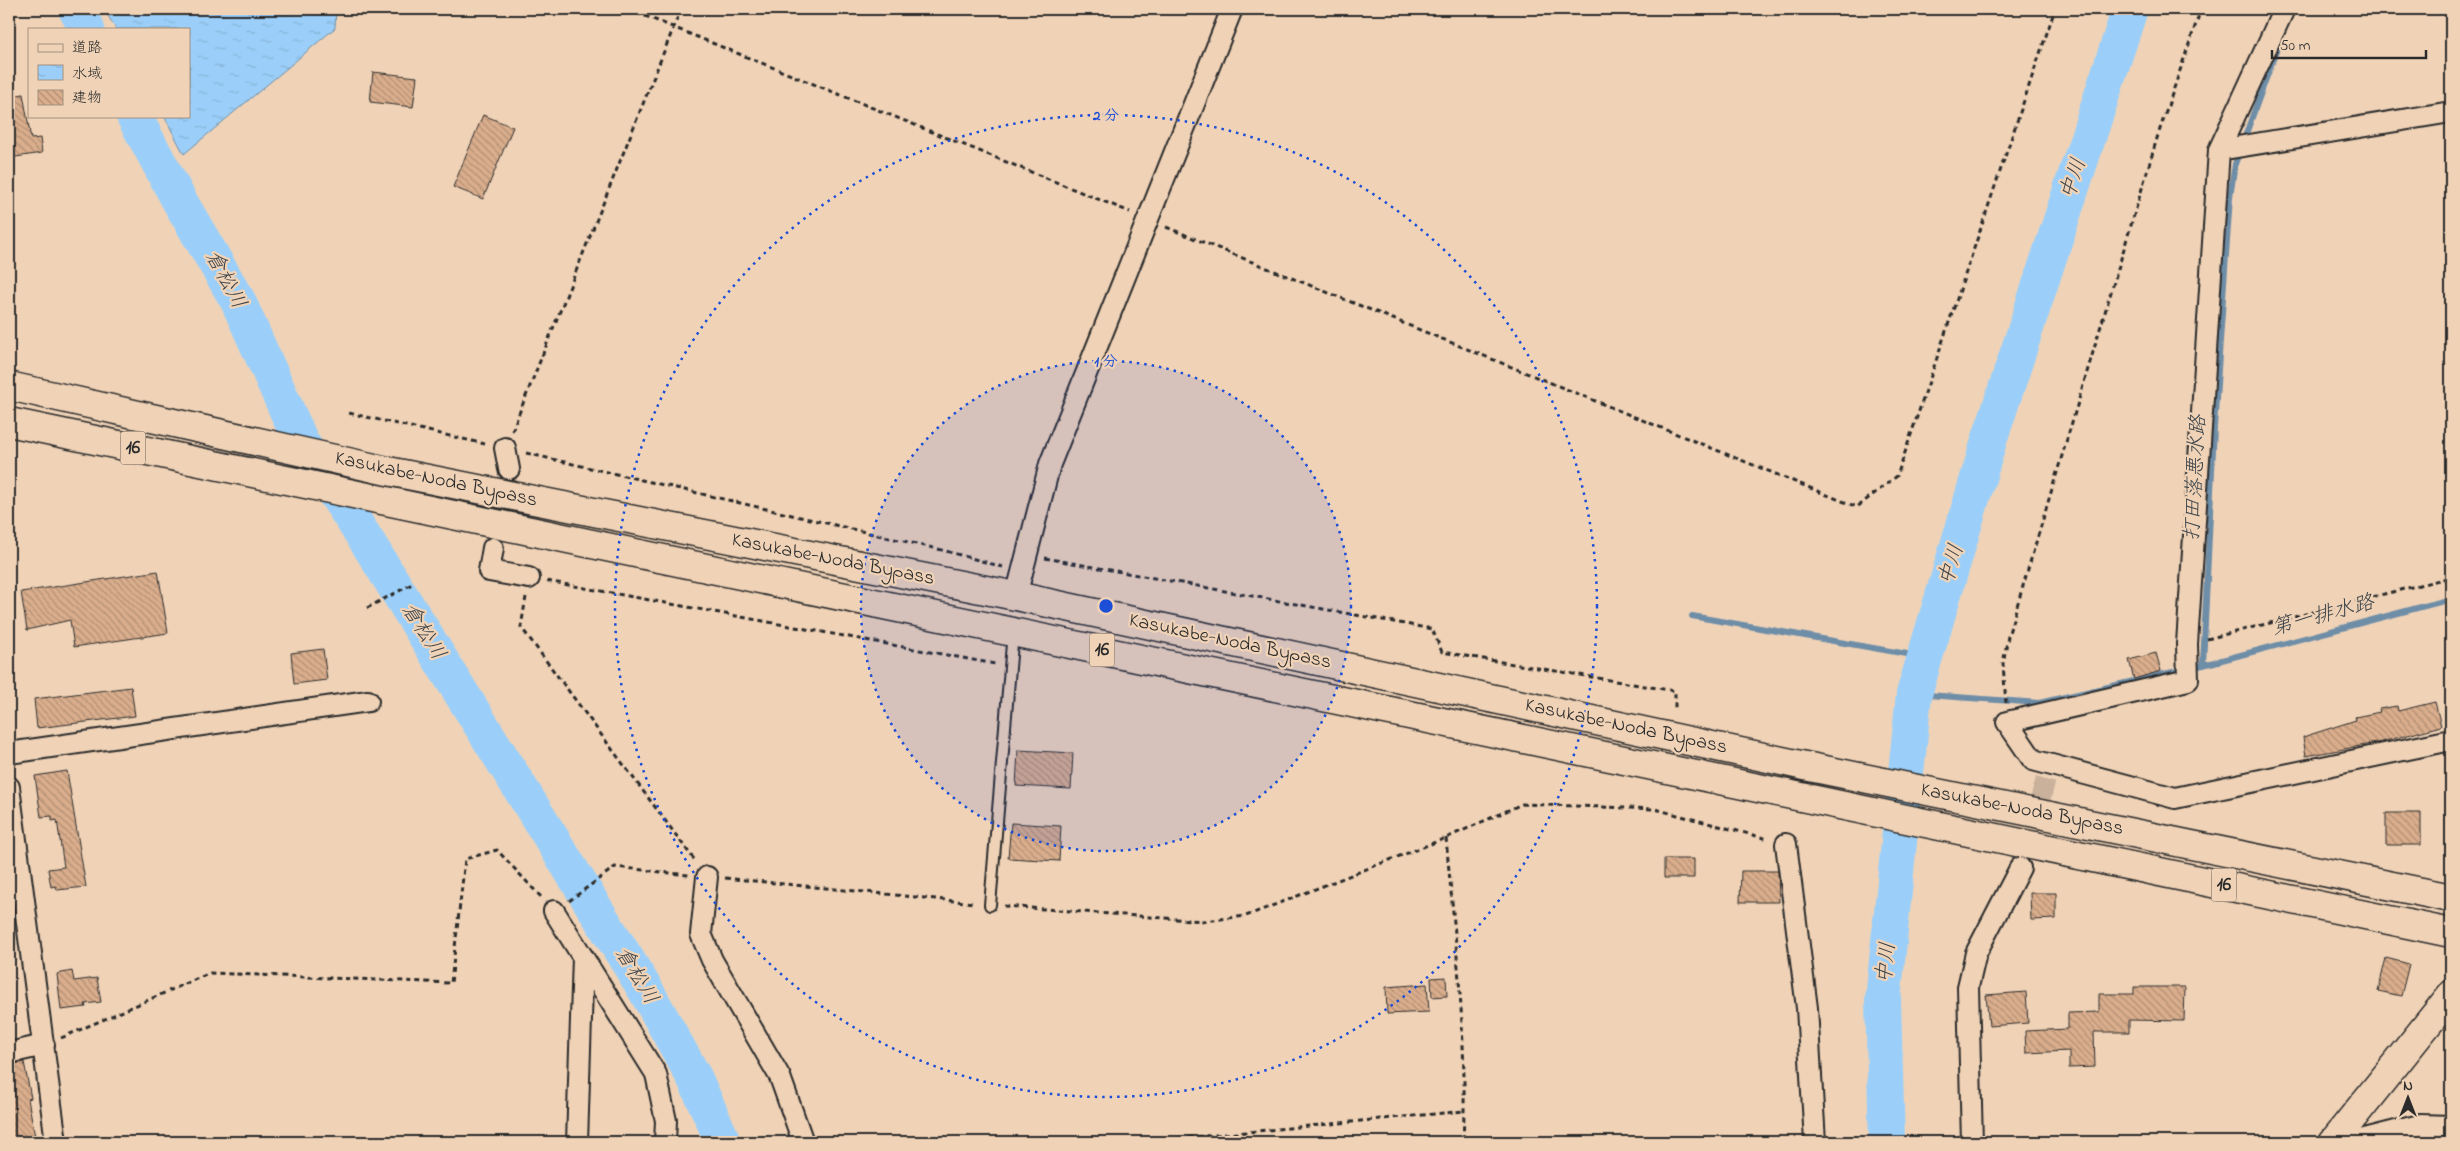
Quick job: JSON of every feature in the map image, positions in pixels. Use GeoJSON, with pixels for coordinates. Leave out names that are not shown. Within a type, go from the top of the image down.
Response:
{"type":"FeatureCollection","features":[{"type":"Feature","properties":{"kind":"main road","name":"Kasukabe-Noda Bypass"},"geometry":{"type":"LineString","coordinates":[[9,386],[388,471],[1022,574],[1805,766],[2451,898]]}},
{"type":"Feature","properties":{"kind":"main road","name":"Kasukabe-Noda Bypass"},"geometry":{"type":"LineString","coordinates":[[9,422],[2451,933]]}},
{"type":"Feature","properties":{"kind":"main road"},"geometry":{"type":"LineString","coordinates":[[2333,1142],[2451,995]]}},
{"type":"Feature","properties":{"kind":"street"},"geometry":{"type":"LineString","coordinates":[[1022,574],[1050,464],[1232,9]]}},
{"type":"Feature","properties":{"kind":"street"},"geometry":{"type":"LineString","coordinates":[[2284,9],[2219,150],[2187,644],[2188,680],[2007,722],[2033,760],[2176,798],[2451,740]]}},
{"type":"Feature","properties":{"kind":"street"},"geometry":{"type":"LineString","coordinates":[[2219,150],[2451,112]]}},
{"type":"Feature","properties":{"kind":"street"},"geometry":{"type":"LineString","coordinates":[[505,448],[509,469]]}},
{"type":"Feature","properties":{"kind":"street"},"geometry":{"type":"LineString","coordinates":[[493,548],[489,572],[529,578]]}},
{"type":"Feature","properties":{"kind":"street"},"geometry":{"type":"LineString","coordinates":[[9,753],[368,701]]}},
{"type":"Feature","properties":{"kind":"street"},"geometry":{"type":"LineString","coordinates":[[9,787],[56,1142]]}},
{"type":"Feature","properties":{"kind":"street"},"geometry":{"type":"LineString","coordinates":[[1786,844],[1807,1008],[1815,1142]]}},
{"type":"Feature","properties":{"kind":"street"},"geometry":{"type":"LineString","coordinates":[[1972,1142],[1968,987],[1976,952],[2020,868]]}},
{"type":"Feature","properties":{"kind":"street"},"geometry":{"type":"LineString","coordinates":[[707,877],[701,934],[712,960],[780,1077],[803,1142]]}},
{"type":"Feature","properties":{"kind":"street"},"geometry":{"type":"LineString","coordinates":[[554,911],[656,1074],[666,1121],[665,1142]]}},
{"type":"Feature","properties":{"kind":"street"},"geometry":{"type":"LineString","coordinates":[[578,1142],[583,957]]}},
{"type":"Feature","properties":{"kind":"street"},"geometry":{"type":"LineString","coordinates":[[9,1053],[44,1045]]}},
{"type":"Feature","properties":{"kind":"street"},"geometry":{"type":"LineString","coordinates":[[2353,1142],[2420,1125],[2451,1126]]}},
{"type":"Feature","properties":{"kind":"lane"},"geometry":{"type":"LineString","coordinates":[[990,905],[1013,631]]}},
{"type":"Feature","properties":{"kind":"path"},"geometry":{"type":"LineString","coordinates":[[628,9],[1857,507],[1897,476],[2056,9]]}},
{"type":"Feature","properties":{"kind":"path"},"geometry":{"type":"LineString","coordinates":[[505,448],[582,261],[681,9]]}},
{"type":"Feature","properties":{"kind":"path"},"geometry":{"type":"LineString","coordinates":[[2007,722],[2003,664],[2008,636],[2158,135],[2201,9]]}},
{"type":"Feature","properties":{"kind":"path"},"geometry":{"type":"LineString","coordinates":[[349,413],[932,547],[1022,574],[1432,629],[1442,652],[1675,691],[1675,709]]}},
{"type":"Feature","properties":{"kind":"path"},"geometry":{"type":"LineString","coordinates":[[2187,644],[2451,577]]}},
{"type":"Feature","properties":{"kind":"path"},"geometry":{"type":"LineString","coordinates":[[707,877],[521,627],[529,578],[1011,667]]}},
{"type":"Feature","properties":{"kind":"path"},"geometry":{"type":"LineString","coordinates":[[367,608],[414,583]]}},
{"type":"Feature","properties":{"kind":"path"},"geometry":{"type":"LineString","coordinates":[[44,1045],[210,973],[451,983],[465,859],[497,850],[554,911],[615,868],[990,905],[1204,920],[1246,916],[1446,838],[1522,804],[1655,809],[1786,844]]}},
{"type":"Feature","properties":{"kind":"path"},"geometry":{"type":"LineString","coordinates":[[1446,838],[1461,1000],[1463,1142]]}},
{"type":"Feature","properties":{"kind":"path"},"geometry":{"type":"LineString","coordinates":[[1143,1142],[1464,1111]]}},
{"type":"Feature","properties":{"kind":"water"},"geometry":{"type":"Polygon","coordinates":[[[104,9],[336,9],[335,28],[184,154],[165,118],[190,118],[190,28],[115,28],[104,9]]]}},
{"type":"Feature","properties":{"kind":"building"},"geometry":{"type":"Polygon","coordinates":[[[373,72],[417,77],[413,107],[370,102],[373,72]]]}},
{"type":"Feature","properties":{"kind":"building"},"geometry":{"type":"Polygon","coordinates":[[[23,94],[31,139],[40,138],[42,153],[9,158],[9,97],[23,94]]]}},
{"type":"Feature","properties":{"kind":"building"},"geometry":{"type":"Polygon","coordinates":[[[483,115],[513,127],[483,199],[453,187],[483,115]]]}},
{"type":"Feature","properties":{"kind":"building"},"geometry":{"type":"Polygon","coordinates":[[[158,571],[168,633],[74,647],[70,620],[27,630],[21,592],[158,571]]]}},
{"type":"Feature","properties":{"kind":"building"},"geometry":{"type":"Polygon","coordinates":[[[323,649],[327,680],[294,684],[291,653],[323,649]]]}},
{"type":"Feature","properties":{"kind":"building"},"geometry":{"type":"Polygon","coordinates":[[[2156,653],[2161,671],[2134,679],[2129,660],[2156,653]]]}},
{"type":"Feature","properties":{"kind":"building"},"geometry":{"type":"Polygon","coordinates":[[[131,687],[135,716],[37,728],[34,699],[131,687]]]}},
{"type":"Feature","properties":{"kind":"building"},"geometry":{"type":"Polygon","coordinates":[[[2435,702],[2441,726],[2382,742],[2306,756],[2303,737],[2356,720],[2355,717],[2380,712],[2379,709],[2397,706],[2398,711],[2435,702]]]}},
{"type":"Feature","properties":{"kind":"building"},"geometry":{"type":"Polygon","coordinates":[[[1018,750],[1073,753],[1071,789],[1016,786],[1018,750]]]}},
{"type":"Feature","properties":{"kind":"building"},"geometry":{"type":"Polygon","coordinates":[[[67,771],[86,887],[57,890],[56,886],[51,887],[48,869],[64,867],[57,820],[52,821],[52,816],[41,817],[35,776],[67,771]]]}},
{"type":"Feature","properties":{"kind":"building"},"geometry":{"type":"Polygon","coordinates":[[[2386,813],[2421,813],[2421,845],[2386,845],[2386,813]]]}},
{"type":"Feature","properties":{"kind":"building"},"geometry":{"type":"Polygon","coordinates":[[[1011,823],[1061,826],[1059,861],[1008,858],[1011,823]]]}},
{"type":"Feature","properties":{"kind":"building"},"geometry":{"type":"Polygon","coordinates":[[[1664,859],[1694,859],[1694,878],[1664,878],[1664,859]]]}},
{"type":"Feature","properties":{"kind":"building"},"geometry":{"type":"Polygon","coordinates":[[[1741,871],[1778,871],[1779,902],[1740,902],[1741,871]]]}},
{"type":"Feature","properties":{"kind":"building"},"geometry":{"type":"Polygon","coordinates":[[[2030,893],[2056,893],[2056,919],[2031,920],[2030,893]]]}},
{"type":"Feature","properties":{"kind":"building"},"geometry":{"type":"Polygon","coordinates":[[[2386,958],[2409,964],[2401,996],[2378,991],[2386,958]]]}},
{"type":"Feature","properties":{"kind":"building"},"geometry":{"type":"Polygon","coordinates":[[[72,971],[74,981],[97,978],[101,1002],[85,1004],[86,1007],[61,1010],[57,974],[72,971]]]}},
{"type":"Feature","properties":{"kind":"building"},"geometry":{"type":"Polygon","coordinates":[[[1446,977],[1447,996],[1432,997],[1431,978],[1446,977]]]}},
{"type":"Feature","properties":{"kind":"building"},"geometry":{"type":"Polygon","coordinates":[[[1427,984],[1429,1012],[1387,1014],[1386,987],[1427,984]]]}},
{"type":"Feature","properties":{"kind":"building"},"geometry":{"type":"Polygon","coordinates":[[[2134,987],[2185,987],[2184,1021],[2129,1020],[2129,1032],[2094,1032],[2095,1067],[2069,1068],[2069,1051],[2026,1053],[2025,1031],[2068,1029],[2068,1013],[2099,1012],[2099,994],[2134,994],[2134,987]]]}},
{"type":"Feature","properties":{"kind":"building"},"geometry":{"type":"Polygon","coordinates":[[[2026,992],[2028,1023],[1989,1026],[1986,995],[2026,992]]]}},
{"type":"Feature","properties":{"kind":"building"},"geometry":{"type":"Polygon","coordinates":[[[24,1062],[31,1098],[28,1099],[36,1142],[13,1142],[9,1118],[9,1065],[24,1062]]]}},
{"type":"Feature","properties":{"kind":"waterway","name":"倉松川"},"geometry":{"type":"LineString","coordinates":[[76,9],[86,28]]}},
{"type":"Feature","properties":{"kind":"waterway","name":"中川"},"geometry":{"type":"LineString","coordinates":[[1887,1142],[1883,1000],[1914,694],[1989,441],[2130,9]]}},
{"type":"Feature","properties":{"kind":"waterway","name":"打田落悪水路"},"geometry":{"type":"LineString","coordinates":[[2203,665],[2214,427],[2230,197],[2235,164],[2279,43]]}},
{"type":"Feature","properties":{"kind":"waterway","name":"倉松川"},"geometry":{"type":"LineString","coordinates":[[135,118],[179,200],[238,301],[301,442],[363,535],[645,989],[695,1079],[723,1142]]}},
{"type":"Feature","properties":{"kind":"waterway","name":"打田落悪水路"},"geometry":{"type":"LineString","coordinates":[[1914,694],[2039,703],[2203,665],[2451,599]]}},
{"type":"Feature","properties":{"kind":"waterway"},"geometry":{"type":"LineString","coordinates":[[1692,616],[1924,657]]}},
{"type":"Feature","properties":{"kind":"tunnel"},"geometry":{"type":"LineString","coordinates":[[493,548],[509,469]]}},
{"type":"Feature","properties":{"kind":"tunnel"},"geometry":{"type":"LineString","coordinates":[[2024,857],[2050,765]]}},
{"type":"Feature","properties":{"kind":"water label","name":"第一排水路"},"geometry":{"type":"Point","coordinates":[2323,616]}}]}
